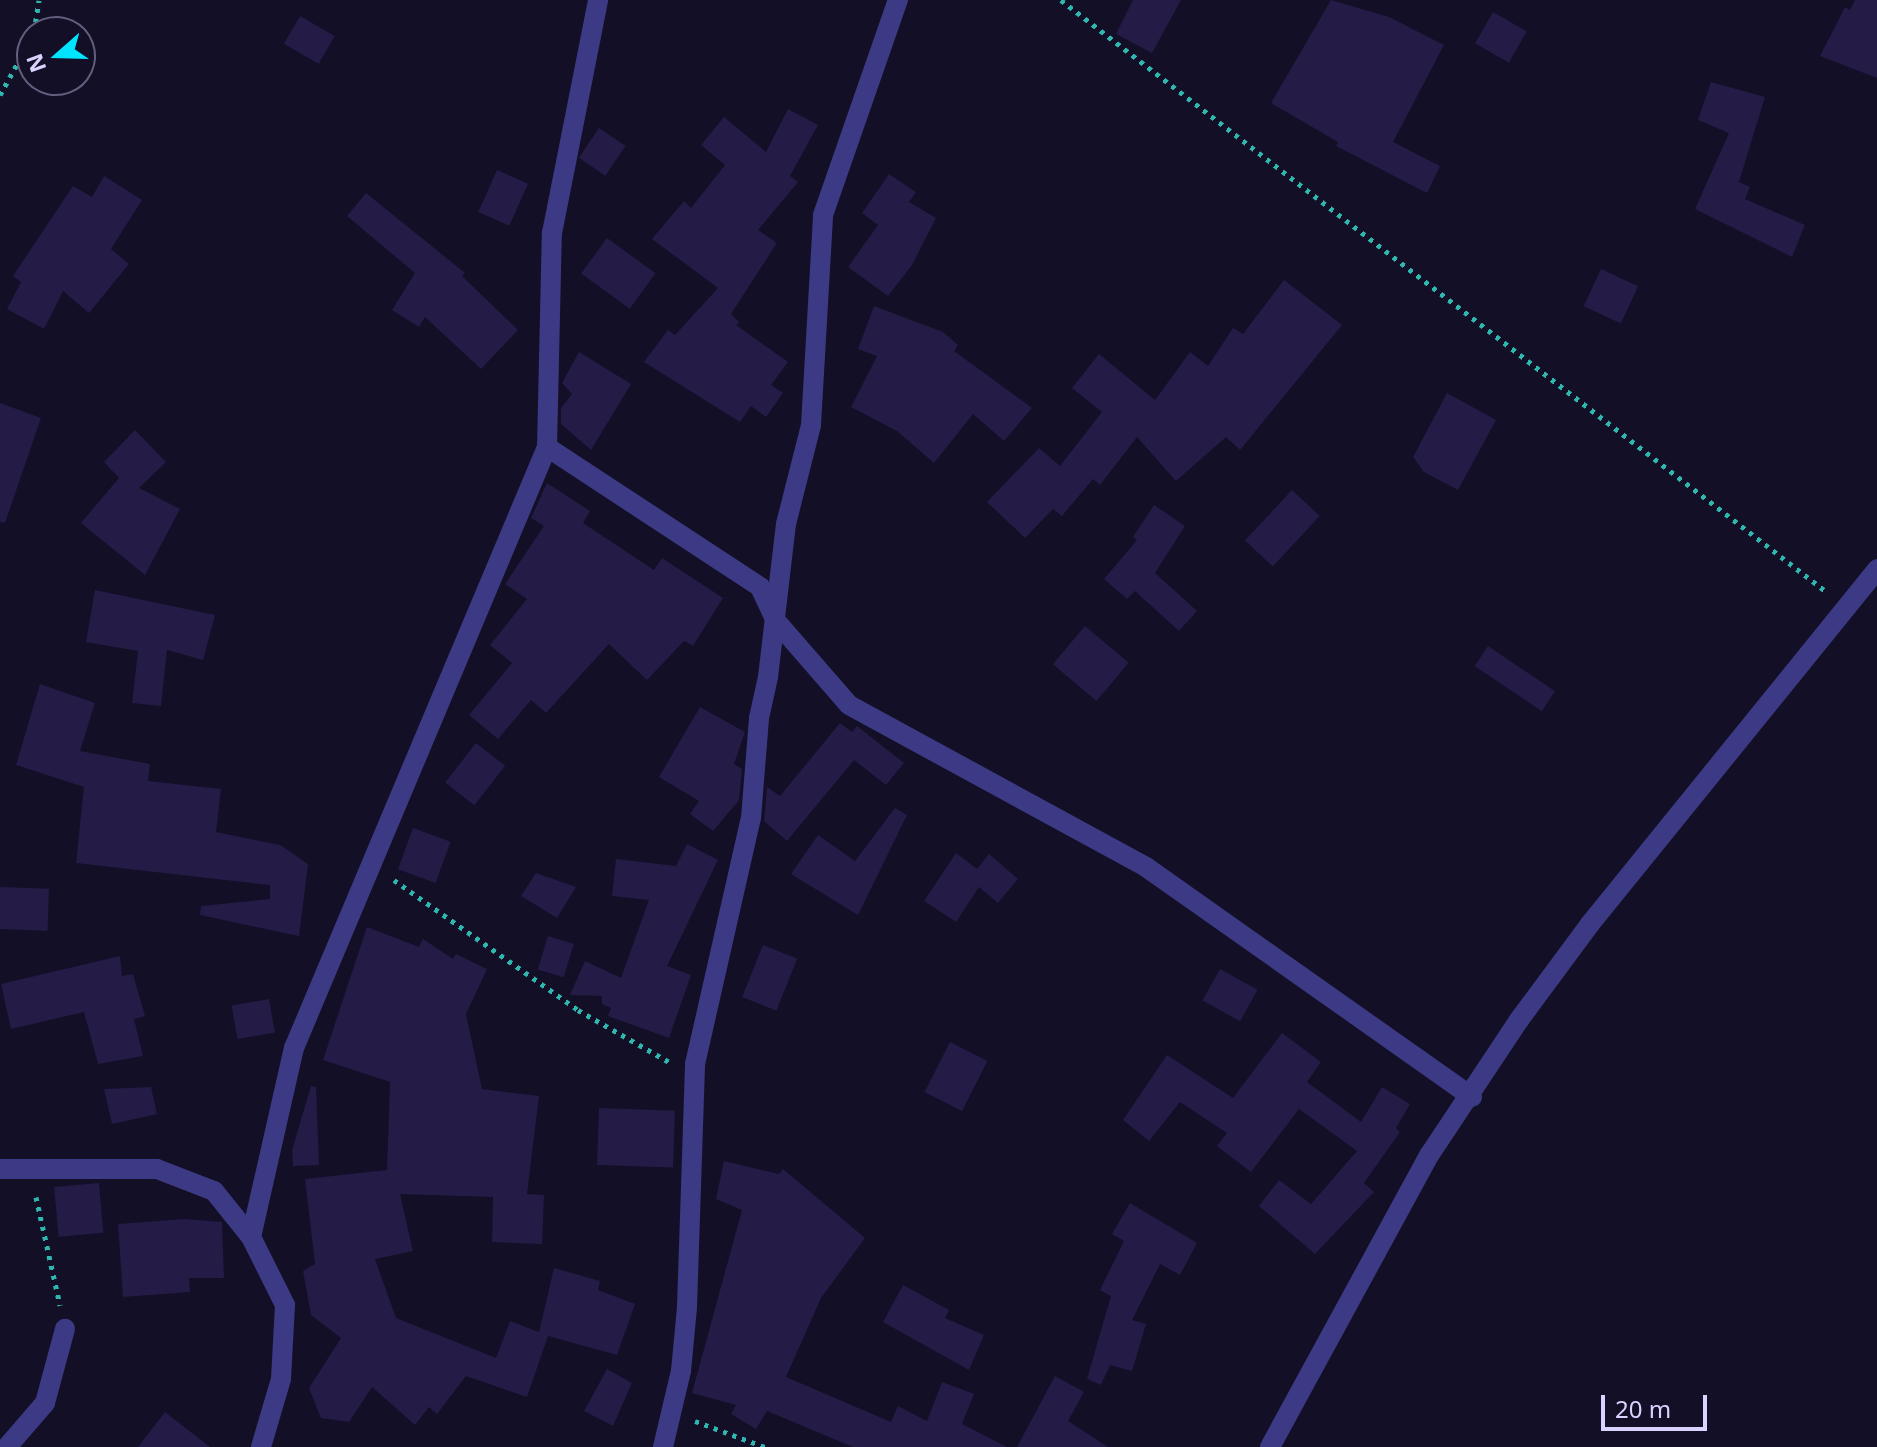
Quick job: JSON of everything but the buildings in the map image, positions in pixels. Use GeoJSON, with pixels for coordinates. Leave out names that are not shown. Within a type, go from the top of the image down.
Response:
{"type":"FeatureCollection","features":[{"type":"Feature","properties":{"kind":"street"},"geometry":{"type":"LineString","coordinates":[[251,1237],[294,1048],[373,869],[500,552],[547,447],[552,233],[598,0]]}},
{"type":"Feature","properties":{"kind":"street"},"geometry":{"type":"LineString","coordinates":[[663,1447],[672,1411],[687,1307],[694,1077],[701,1019],[751,818],[760,707],[776,621],[786,524],[811,425],[823,215],[898,0]]}},
{"type":"Feature","properties":{"kind":"street"},"geometry":{"type":"LineString","coordinates":[[547,447],[760,587],[776,621],[849,705],[1146,867],[1472,1097]]}},
{"type":"Feature","properties":{"kind":"street"},"geometry":{"type":"LineString","coordinates":[[1270,1447],[1430,1154],[1472,1097],[1519,1020],[1590,924],[1877,569]]}},
{"type":"Feature","properties":{"kind":"street"},"geometry":{"type":"LineString","coordinates":[[0,1169],[157,1169],[214,1191],[251,1237],[285,1305],[281,1379],[261,1447]]}},
{"type":"Feature","properties":{"kind":"street"},"geometry":{"type":"LineString","coordinates":[[7,1447],[45,1403],[65,1329]]}},
{"type":"Feature","properties":{"kind":"path"},"geometry":{"type":"LineString","coordinates":[[1061,0],[1847,608]]}},
{"type":"Feature","properties":{"kind":"path"},"geometry":{"type":"LineString","coordinates":[[0,95],[16,66]]}},
{"type":"Feature","properties":{"kind":"path"},"geometry":{"type":"LineString","coordinates":[[373,869],[420,895],[578,1010],[694,1077]]}},
{"type":"Feature","properties":{"kind":"path"},"geometry":{"type":"LineString","coordinates":[[30,1169],[65,1329]]}},
{"type":"Feature","properties":{"kind":"path"},"geometry":{"type":"LineString","coordinates":[[672,1411],[765,1447]]}}]}
